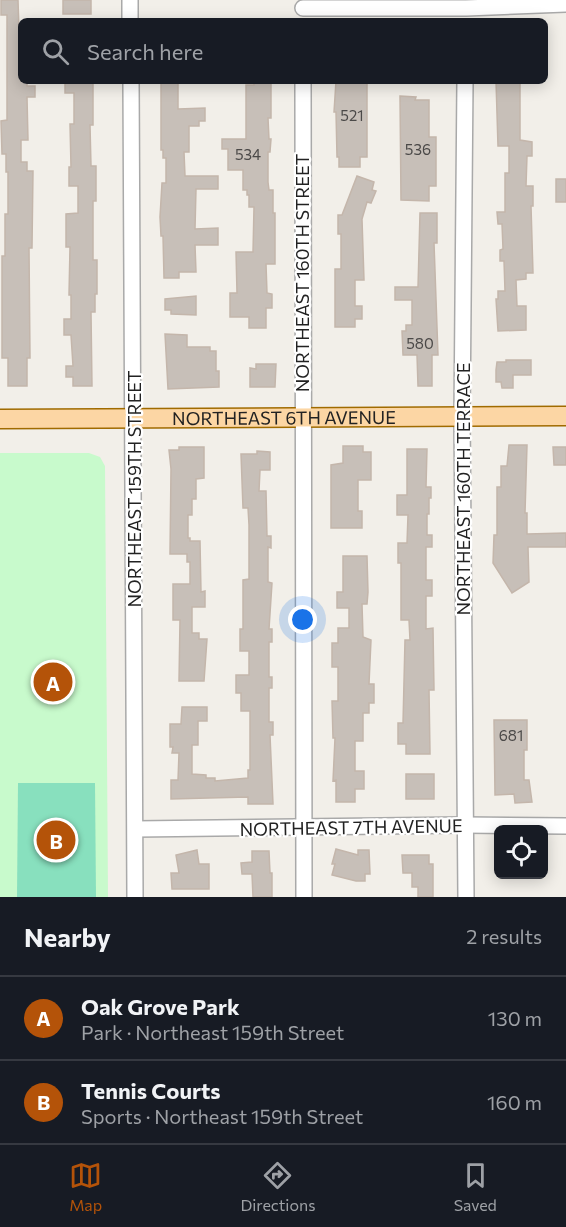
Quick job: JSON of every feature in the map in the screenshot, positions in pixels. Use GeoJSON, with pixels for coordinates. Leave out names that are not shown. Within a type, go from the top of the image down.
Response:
{"type":"FeatureCollection","features":[{"type":"Feature","properties":{"kind":"main road","name":"NORTHEAST 6TH AVENUE"},"geometry":{"type":"LineString","coordinates":[[0,420],[566,416]]}},
{"type":"Feature","properties":{"kind":"street"},"geometry":{"type":"LineString","coordinates":[[130,0],[130,18]]}},
{"type":"Feature","properties":{"kind":"street"},"geometry":{"type":"LineString","coordinates":[[303,10],[465,10],[566,4]]}},
{"type":"Feature","properties":{"kind":"street","name":"NORTHEAST 159TH STREET"},"geometry":{"type":"LineString","coordinates":[[131,84],[135,897]]}},
{"type":"Feature","properties":{"kind":"street","name":"NORTHEAST 160TH STREET"},"geometry":{"type":"LineString","coordinates":[[303,84],[304,897]]}},
{"type":"Feature","properties":{"kind":"street","name":"NORTHEAST 160TH TERRACE"},"geometry":{"type":"LineString","coordinates":[[465,84],[462,417],[466,897]]}},
{"type":"Feature","properties":{"kind":"street","name":"NORTHEAST 7TH AVENUE"},"geometry":{"type":"LineString","coordinates":[[136,829],[566,826]]}},
{"type":"Feature","properties":{"kind":"green space"},"geometry":{"type":"Polygon","coordinates":[[[0,453],[89,453],[100,457],[105,466],[108,897],[0,897],[0,453]]]}},
{"type":"Feature","properties":{"kind":"green space"},"geometry":{"type":"Polygon","coordinates":[[[18,783],[95,783],[96,897],[17,897],[18,783]]]}},
{"type":"Feature","properties":{"kind":"building"},"geometry":{"type":"Polygon","coordinates":[[[1,0],[18,0],[18,84],[35,86],[35,97],[27,97],[28,140],[21,140],[21,162],[27,162],[27,171],[33,171],[32,248],[29,248],[30,358],[27,358],[27,386],[8,386],[8,358],[2,358],[2,256],[5,256],[5,214],[8,214],[8,172],[6,172],[6,154],[2,154],[1,121],[7,120],[7,15],[1,15],[1,0]]]}},
{"type":"Feature","properties":{"kind":"building"},"geometry":{"type":"Polygon","coordinates":[[[63,0],[91,0],[91,14],[63,14],[63,0]]]}},
{"type":"Feature","properties":{"kind":"building"},"geometry":{"type":"Polygon","coordinates":[[[65,84],[93,84],[93,125],[90,125],[91,166],[96,166],[96,201],[93,201],[93,260],[97,260],[97,294],[95,294],[95,312],[91,312],[92,386],[73,386],[73,377],[66,377],[66,366],[73,366],[71,335],[64,335],[64,319],[71,319],[70,247],[66,247],[66,214],[78,213],[78,186],[69,186],[70,124],[74,124],[74,93],[65,93],[65,84]]]}},
{"type":"Feature","properties":{"kind":"building"},"geometry":{"type":"Polygon","coordinates":[[[161,84],[178,84],[178,109],[205,108],[205,121],[199,121],[199,126],[189,126],[189,152],[184,152],[185,176],[218,176],[218,189],[196,189],[195,229],[218,228],[218,245],[195,245],[196,272],[179,272],[179,278],[164,278],[160,217],[162,183],[166,183],[166,158],[163,158],[163,150],[161,150],[161,84]]]}},
{"type":"Feature","properties":{"kind":"building"},"geometry":{"type":"Polygon","coordinates":[[[271,84],[271,118],[268,118],[269,139],[271,139],[270,152],[268,152],[268,182],[269,190],[273,190],[273,213],[275,213],[275,264],[266,264],[267,293],[272,294],[272,308],[266,308],[266,328],[249,328],[249,317],[230,317],[230,293],[237,293],[236,252],[253,252],[254,207],[249,207],[249,195],[247,195],[247,190],[243,190],[243,170],[228,170],[228,149],[222,149],[222,139],[246,139],[246,85],[271,84]]]}},
{"type":"Feature","properties":{"kind":"building"},"geometry":{"type":"Polygon","coordinates":[[[336,84],[367,84],[367,157],[360,157],[360,167],[339,167],[336,112],[334,112],[336,84]]]}},
{"type":"Feature","properties":{"kind":"building"},"geometry":{"type":"Polygon","coordinates":[[[496,84],[520,84],[520,140],[532,142],[532,156],[527,156],[526,186],[533,186],[533,206],[531,206],[533,273],[526,273],[526,279],[516,280],[517,306],[526,306],[526,330],[498,331],[496,299],[498,299],[498,291],[505,291],[504,261],[500,261],[500,250],[503,249],[502,224],[498,224],[497,212],[505,212],[505,173],[509,173],[509,146],[498,146],[496,84]]]}},
{"type":"Feature","properties":{"kind":"building"},"geometry":{"type":"Polygon","coordinates":[[[400,96],[416,97],[415,100],[429,100],[429,137],[436,137],[436,186],[429,186],[429,201],[401,200],[400,96]]]}},
{"type":"Feature","properties":{"kind":"building"},"geometry":{"type":"Polygon","coordinates":[[[357,176],[374,182],[372,190],[376,191],[371,203],[367,202],[362,219],[364,280],[355,280],[355,306],[362,306],[362,319],[355,319],[355,327],[335,327],[335,269],[341,269],[341,234],[338,234],[338,215],[342,215],[357,176]]]}},
{"type":"Feature","properties":{"kind":"building"},"geometry":{"type":"Polygon","coordinates":[[[556,179],[566,179],[566,202],[556,202],[556,179]]]}},
{"type":"Feature","properties":{"kind":"building"},"geometry":{"type":"Polygon","coordinates":[[[420,213],[437,213],[437,243],[434,243],[438,355],[432,355],[432,386],[418,386],[417,355],[403,355],[402,331],[406,331],[406,325],[412,325],[412,300],[395,300],[395,287],[418,287],[420,213]]]}},
{"type":"Feature","properties":{"kind":"building"},"geometry":{"type":"Polygon","coordinates":[[[196,296],[196,315],[171,314],[171,310],[165,310],[165,299],[196,296]]]}},
{"type":"Feature","properties":{"kind":"building"},"geometry":{"type":"Polygon","coordinates":[[[165,334],[187,335],[187,347],[210,347],[210,351],[216,351],[219,387],[168,389],[165,334]]]}},
{"type":"Feature","properties":{"kind":"building"},"geometry":{"type":"Polygon","coordinates":[[[506,360],[531,360],[531,375],[513,375],[513,388],[502,388],[501,382],[496,382],[497,362],[506,362],[506,360]]]}},
{"type":"Feature","properties":{"kind":"building"},"geometry":{"type":"Polygon","coordinates":[[[256,364],[276,364],[275,387],[250,387],[250,368],[256,369],[256,364]]]}},
{"type":"Feature","properties":{"kind":"building"},"geometry":{"type":"Polygon","coordinates":[[[509,445],[527,445],[525,513],[527,513],[527,534],[566,533],[566,547],[528,547],[529,582],[512,593],[493,563],[494,535],[497,535],[497,487],[501,487],[501,466],[507,466],[509,445]]]}},
{"type":"Feature","properties":{"kind":"building"},"geometry":{"type":"Polygon","coordinates":[[[343,446],[363,446],[363,452],[371,452],[371,480],[358,480],[358,511],[362,511],[362,528],[331,528],[331,465],[343,463],[343,446]]]}},
{"type":"Feature","properties":{"kind":"building"},"geometry":{"type":"Polygon","coordinates":[[[179,447],[204,447],[204,478],[196,479],[196,499],[192,499],[192,515],[188,515],[188,538],[190,541],[200,541],[201,592],[205,591],[205,607],[192,607],[192,633],[199,633],[199,639],[207,639],[204,681],[179,681],[180,620],[173,620],[173,584],[190,584],[190,562],[187,562],[187,554],[170,554],[171,469],[169,450],[179,450],[179,447]]]}},
{"type":"Feature","properties":{"kind":"building"},"geometry":{"type":"Polygon","coordinates":[[[553,447],[566,447],[566,465],[554,465],[553,447]]]}},
{"type":"Feature","properties":{"kind":"building"},"geometry":{"type":"Polygon","coordinates":[[[407,449],[427,449],[426,487],[431,487],[427,535],[432,535],[432,547],[426,547],[426,580],[432,580],[432,596],[426,596],[426,629],[433,628],[434,690],[429,690],[430,754],[406,754],[406,744],[398,744],[398,723],[403,723],[405,640],[410,640],[409,620],[401,620],[401,563],[398,563],[398,543],[407,543],[408,515],[397,515],[397,495],[407,495],[407,449]]]}},
{"type":"Feature","properties":{"kind":"building"},"geometry":{"type":"Polygon","coordinates":[[[257,451],[270,452],[270,470],[260,470],[259,491],[266,491],[267,536],[271,536],[271,548],[268,547],[268,582],[272,583],[269,629],[272,629],[272,642],[269,642],[269,677],[272,677],[272,688],[269,688],[269,722],[273,722],[273,735],[270,735],[273,804],[248,804],[248,797],[171,799],[171,780],[178,780],[179,753],[172,753],[173,747],[170,747],[170,724],[181,724],[182,707],[207,707],[207,721],[198,721],[198,745],[192,745],[192,774],[206,775],[206,778],[215,778],[215,781],[248,778],[248,770],[250,770],[250,711],[241,711],[241,693],[236,693],[236,675],[249,675],[249,651],[240,651],[240,629],[243,629],[243,580],[249,579],[248,508],[243,508],[241,454],[257,454],[257,451]]]}},
{"type":"Feature","properties":{"kind":"building"},"geometry":{"type":"Polygon","coordinates":[[[343,556],[367,556],[368,592],[367,604],[362,604],[363,637],[371,640],[369,684],[374,684],[374,703],[369,703],[369,713],[363,713],[363,741],[355,741],[355,771],[364,771],[364,789],[355,789],[355,802],[336,802],[336,780],[333,781],[335,738],[333,738],[332,701],[338,701],[338,667],[332,667],[332,643],[338,643],[338,628],[349,628],[349,608],[337,608],[337,592],[343,592],[343,556]]]}},
{"type":"Feature","properties":{"kind":"building"},"geometry":{"type":"Polygon","coordinates":[[[494,720],[527,720],[524,780],[529,780],[532,802],[515,803],[514,794],[495,795],[494,720]]]}},
{"type":"Feature","properties":{"kind":"building"},"geometry":{"type":"Polygon","coordinates":[[[406,774],[434,774],[434,799],[406,799],[406,774]]]}},
{"type":"Feature","properties":{"kind":"building"},"geometry":{"type":"Polygon","coordinates":[[[336,849],[358,855],[358,850],[369,850],[370,874],[365,874],[365,881],[332,875],[336,849]]]}},
{"type":"Feature","properties":{"kind":"building"},"geometry":{"type":"Polygon","coordinates":[[[197,850],[199,864],[209,864],[209,889],[172,889],[171,873],[179,873],[176,855],[197,850]]]}},
{"type":"Feature","properties":{"kind":"building"},"geometry":{"type":"Polygon","coordinates":[[[252,851],[269,851],[272,897],[253,897],[252,874],[242,874],[241,863],[252,862],[252,851]]]}},
{"type":"Feature","properties":{"kind":"building"},"geometry":{"type":"Polygon","coordinates":[[[402,855],[429,855],[429,864],[433,864],[433,897],[418,897],[418,887],[412,887],[412,873],[403,873],[402,855]]]}},
{"type":"Feature","properties":{"kind":"place","name":"Oak Grove Park"},"geometry":{"type":"Point","coordinates":[53,682]}},
{"type":"Feature","properties":{"kind":"place","name":"Tennis Courts"},"geometry":{"type":"Point","coordinates":[56,840]}}]}
